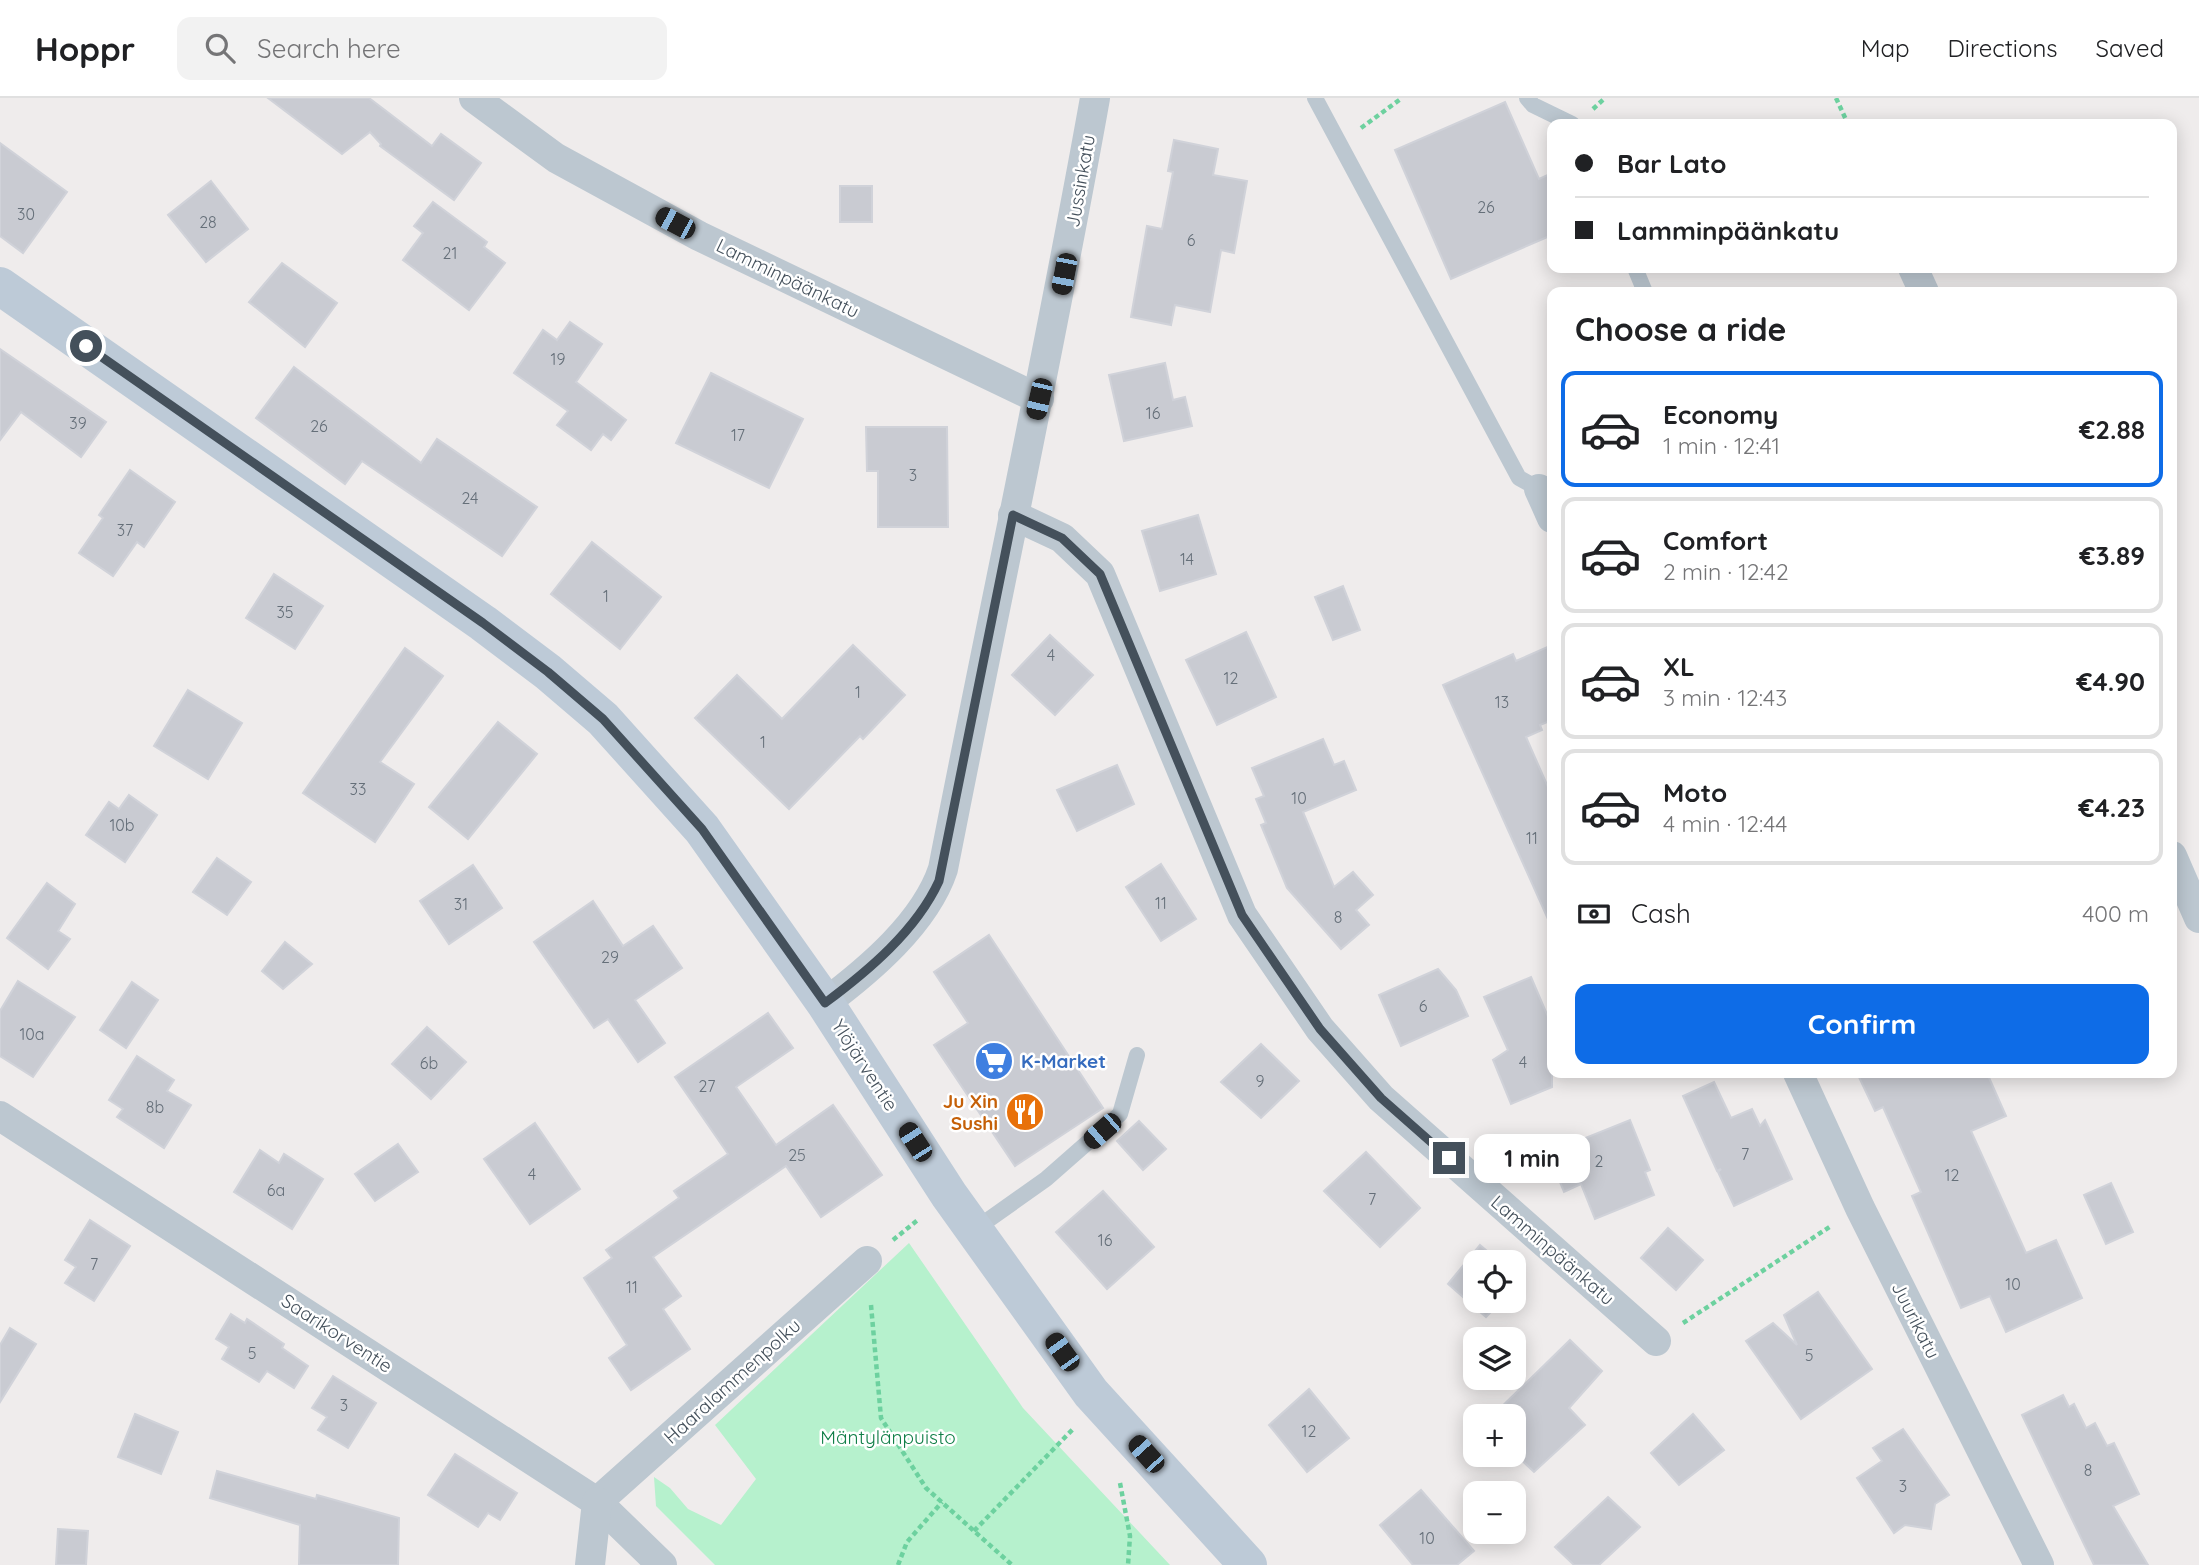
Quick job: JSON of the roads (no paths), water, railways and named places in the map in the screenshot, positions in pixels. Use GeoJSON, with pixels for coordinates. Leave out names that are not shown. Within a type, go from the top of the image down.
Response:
{"type":"FeatureCollection","features":[{"type":"Feature","properties":{"kind":"main road","name":"Ylöjärventie"},"geometry":{"type":"LineString","coordinates":[[0,286],[483,623],[603,719],[702,829],[825,1003],[974,1230],[1091,1393],[1248,1565]]}},
{"type":"Feature","properties":{"kind":"street","name":"Lamminpäänkatu"},"geometry":{"type":"LineString","coordinates":[[474,98],[556,158],[699,236],[1039,399]]}},
{"type":"Feature","properties":{"kind":"street","name":"Jussinkatu"},"geometry":{"type":"LineString","coordinates":[[825,1003],[871,968],[922,908],[939,881],[1039,399],[1096,98]]}},
{"type":"Feature","properties":{"kind":"street"},"geometry":{"type":"LineString","coordinates":[[1539,489],[1547,507]]}},
{"type":"Feature","properties":{"kind":"street","name":"Lamminpäänkatu"},"geometry":{"type":"LineString","coordinates":[[1013,515],[1062,538],[1100,574],[1242,915],[1320,1029],[1381,1098],[1656,1341]]}},
{"type":"Feature","properties":{"kind":"street"},"geometry":{"type":"LineString","coordinates":[[2177,867],[2199,918]]}},
{"type":"Feature","properties":{"kind":"street","name":"Juurikatu"},"geometry":{"type":"LineString","coordinates":[[1800,1078],[1860,1208],[2039,1565]]}},
{"type":"Feature","properties":{"kind":"street","name":"Saarikorventie"},"geometry":{"type":"LineString","coordinates":[[0,1116],[597,1502],[662,1565]]}},
{"type":"Feature","properties":{"kind":"street","name":"Haaralammenpolku"},"geometry":{"type":"LineString","coordinates":[[597,1502],[867,1261]]}},
{"type":"Feature","properties":{"kind":"street"},"geometry":{"type":"LineString","coordinates":[[590,1565],[597,1502]]}},
{"type":"Feature","properties":{"kind":"lane"},"geometry":{"type":"LineString","coordinates":[[1315,98],[1519,478],[1539,489]]}},
{"type":"Feature","properties":{"kind":"lane"},"geometry":{"type":"LineString","coordinates":[[1527,98],[1533,105],[1562,119]]}},
{"type":"Feature","properties":{"kind":"lane"},"geometry":{"type":"LineString","coordinates":[[974,1230],[1046,1179],[1121,1114],[1137,1055]]}},
{"type":"Feature","properties":{"kind":"place","name":"K-Market"},"geometry":{"type":"Point","coordinates":[994,1061]}},
{"type":"Feature","properties":{"kind":"place","name":"Ju Xin Sushi"},"geometry":{"type":"Point","coordinates":[1025,1112]}},
{"type":"Feature","properties":{"kind":"park label","name":"Mäntylänpuisto"},"geometry":{"type":"Point","coordinates":[888,1437]}}]}
